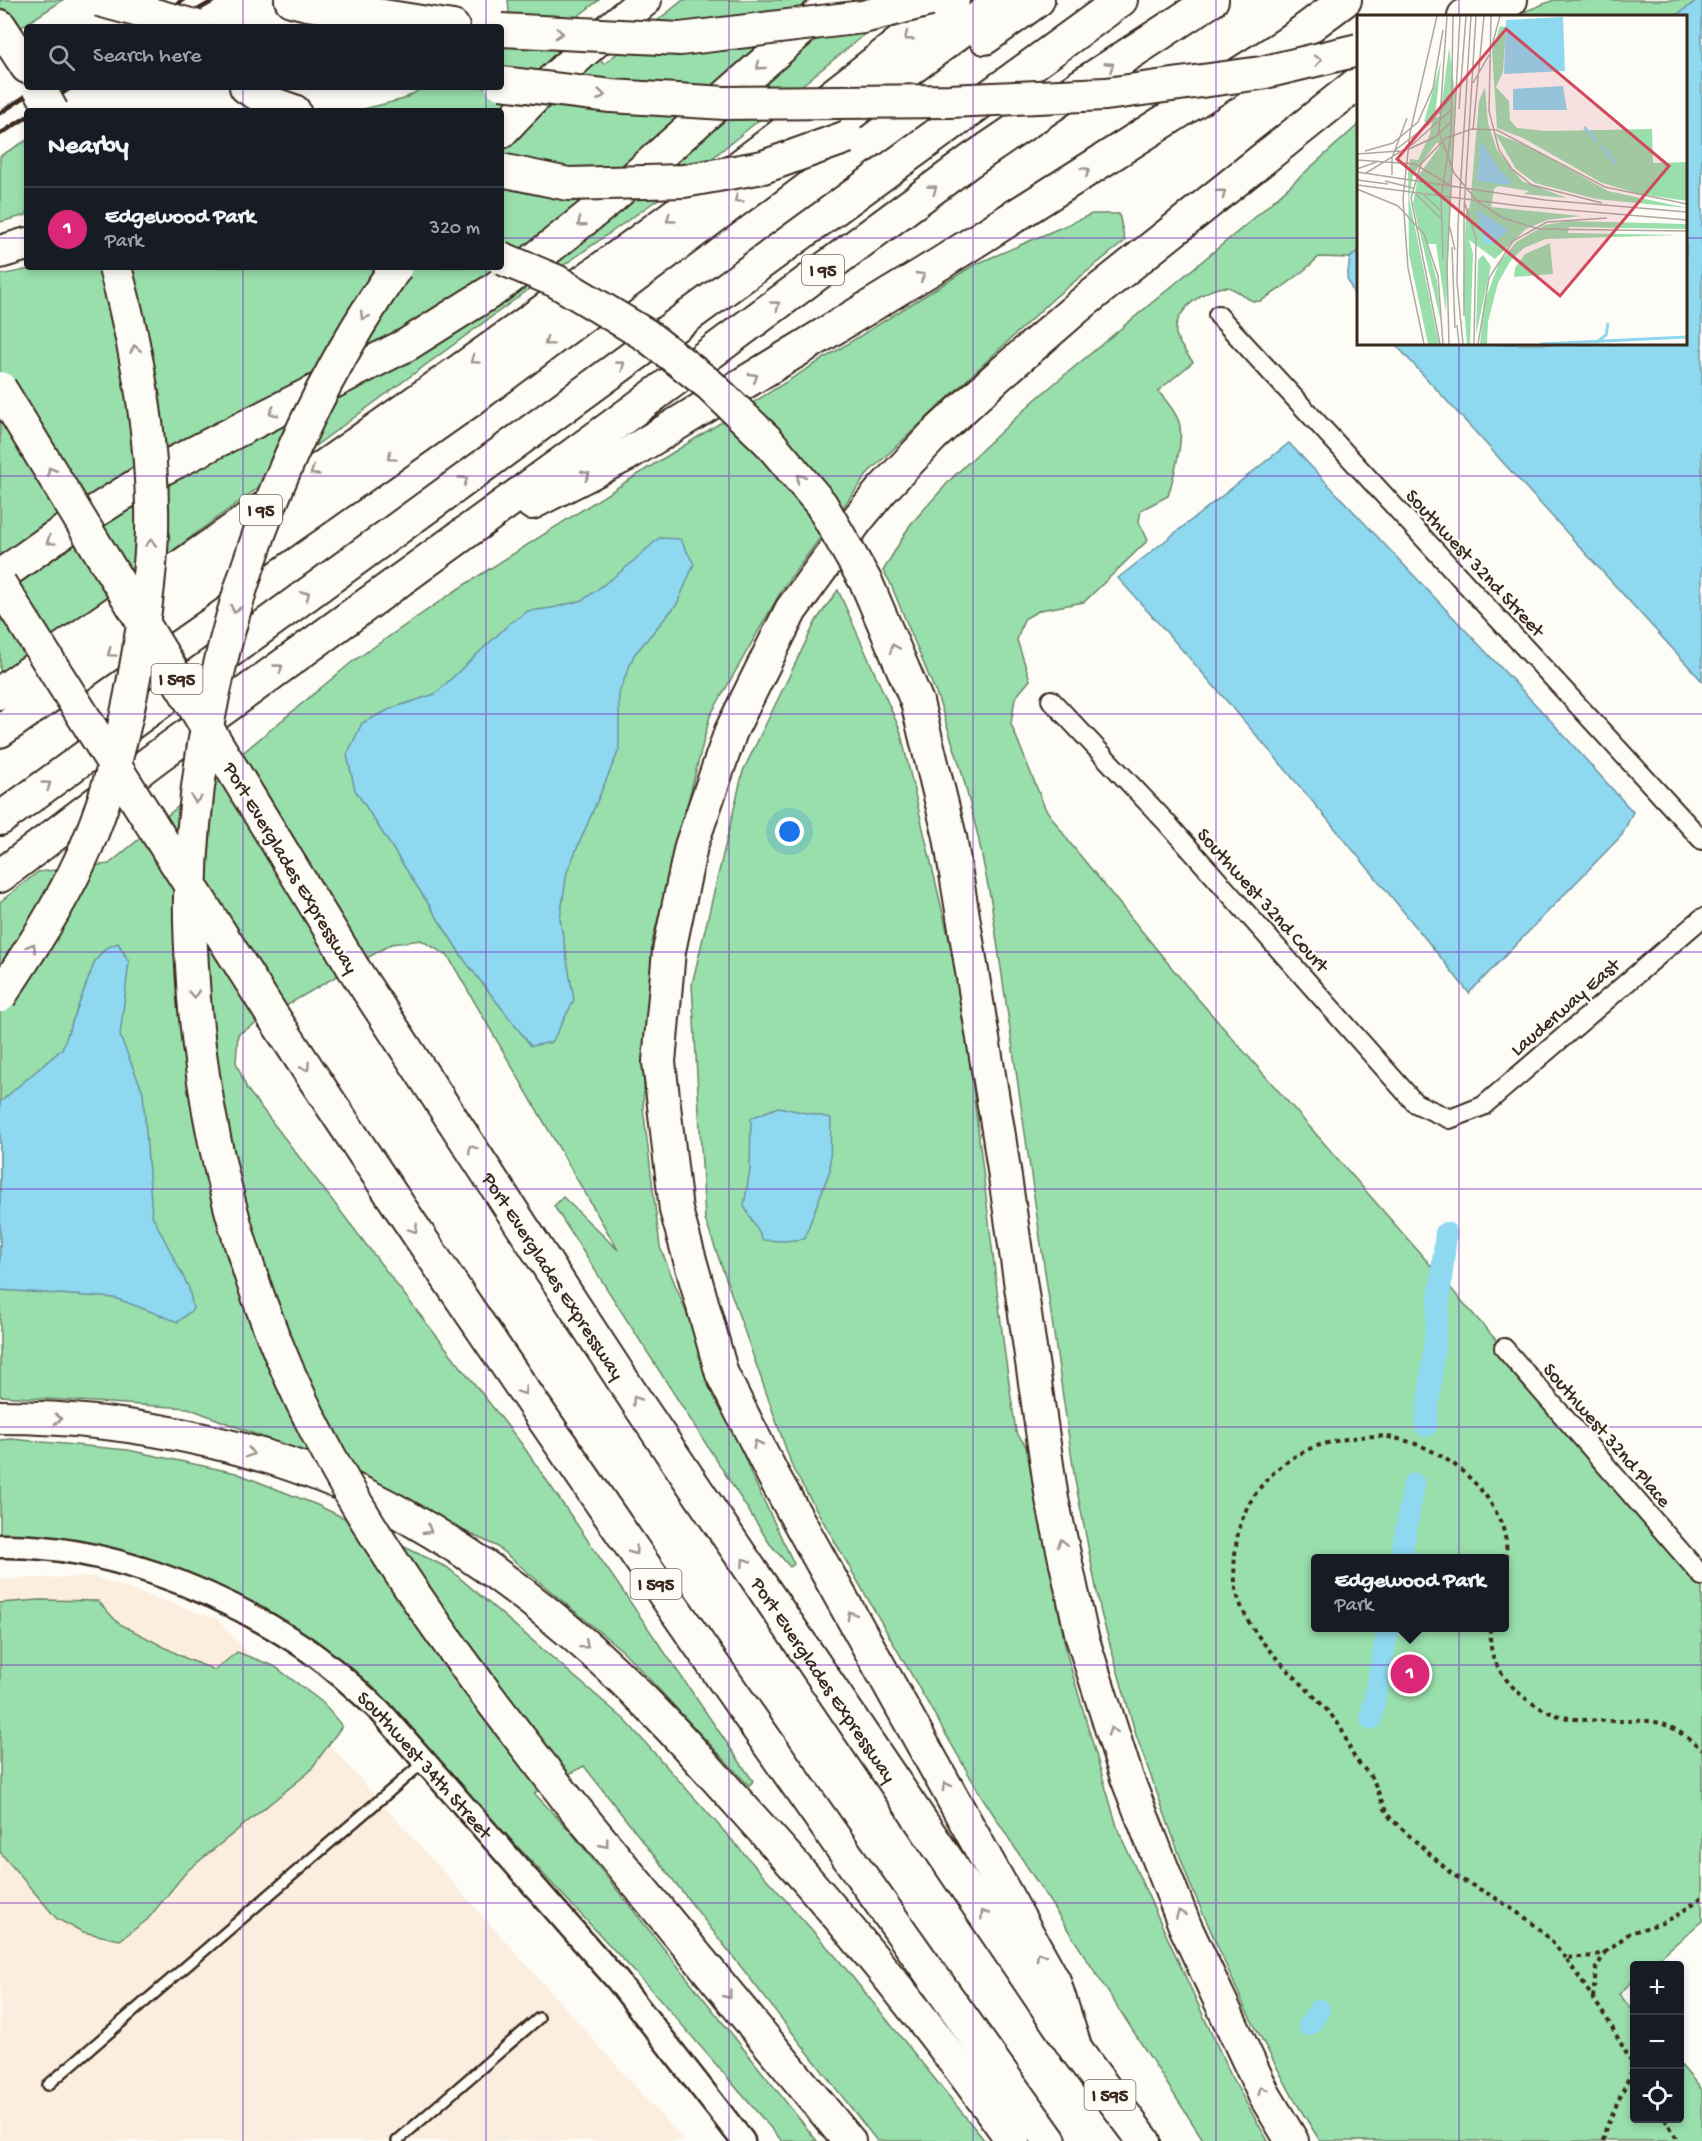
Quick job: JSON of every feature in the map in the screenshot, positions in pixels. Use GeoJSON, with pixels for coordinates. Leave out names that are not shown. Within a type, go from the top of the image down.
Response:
{"type":"FeatureCollection","features":[{"type":"Feature","properties":{"kind":"highway"},"geometry":{"type":"LineString","coordinates":[[99,0],[187,24]]}},
{"type":"Feature","properties":{"kind":"highway"},"geometry":{"type":"LineString","coordinates":[[113,0],[146,24]]}},
{"type":"Feature","properties":{"kind":"highway"},"geometry":{"type":"LineString","coordinates":[[291,0],[434,24]]}},
{"type":"Feature","properties":{"kind":"highway"},"geometry":{"type":"LineString","coordinates":[[504,129],[530,101],[579,56],[645,0]]}},
{"type":"Feature","properties":{"kind":"highway"},"geometry":{"type":"LineString","coordinates":[[0,576],[81,520],[173,464],[408,344],[492,291],[549,249],[610,199],[835,0]]}},
{"type":"Feature","properties":{"kind":"highway"},"geometry":{"type":"LineString","coordinates":[[504,30],[680,39],[862,17],[930,0]]}},
{"type":"Feature","properties":{"kind":"highway","name":"I 95"},"geometry":{"type":"LineString","coordinates":[[0,693],[636,244],[760,153],[953,0]]}},
{"type":"Feature","properties":{"kind":"highway"},"geometry":{"type":"LineString","coordinates":[[0,731],[467,403],[1002,0]]}},
{"type":"Feature","properties":{"kind":"highway"},"geometry":{"type":"LineString","coordinates":[[504,171],[568,184],[684,181],[763,167],[847,137],[1038,0]]}},
{"type":"Feature","properties":{"kind":"highway"},"geometry":{"type":"LineString","coordinates":[[0,819],[1121,0]]}},
{"type":"Feature","properties":{"kind":"highway","name":"I 95"},"geometry":{"type":"LineString","coordinates":[[0,876],[157,757],[970,161],[1212,0]]}},
{"type":"Feature","properties":{"kind":"highway"},"geometry":{"type":"LineString","coordinates":[[441,550],[626,454],[911,282],[1286,44],[1345,0]]}},
{"type":"Feature","properties":{"kind":"highway"},"geometry":{"type":"LineString","coordinates":[[1443,15],[1462,0]]}},
{"type":"Feature","properties":{"kind":"highway"},"geometry":{"type":"LineString","coordinates":[[1467,15],[1511,0]]}},
{"type":"Feature","properties":{"kind":"highway"},"geometry":{"type":"LineString","coordinates":[[0,26],[24,62]]}},
{"type":"Feature","properties":{"kind":"highway"},"geometry":{"type":"LineString","coordinates":[[504,83],[611,96],[725,103],[949,101],[1106,94],[1261,73],[1357,50]]}},
{"type":"Feature","properties":{"kind":"highway"},"geometry":{"type":"LineString","coordinates":[[1076,2050],[1054,1981],[773,1475],[722,1374],[676,1210],[659,1062],[669,951],[691,846],[731,731],[792,610],[857,520],[933,436],[997,376],[1079,306],[1357,85]]}},
{"type":"Feature","properties":{"kind":"highway"},"geometry":{"type":"LineString","coordinates":[[41,90],[50,108]]}},
{"type":"Feature","properties":{"kind":"highway"},"geometry":{"type":"LineString","coordinates":[[251,90],[285,108]]}},
{"type":"Feature","properties":{"kind":"highway"},"geometry":{"type":"LineString","coordinates":[[0,252],[24,245]]}},
{"type":"Feature","properties":{"kind":"highway"},"geometry":{"type":"LineString","coordinates":[[504,259],[556,281],[646,335],[710,385],[768,441],[821,504],[867,584],[917,702],[950,837],[999,1136],[1052,1499],[1082,1637],[1127,1778],[1185,1926],[1265,2096],[1292,2141]]}},
{"type":"Feature","properties":{"kind":"highway"},"geometry":{"type":"LineString","coordinates":[[0,996],[53,913],[81,858],[106,790],[123,733],[138,658],[149,584],[152,531],[151,480],[139,368],[129,317],[116,270]]}},
{"type":"Feature","properties":{"kind":"highway"},"geometry":{"type":"LineString","coordinates":[[394,270],[348,342],[315,402],[290,455],[261,527],[238,598],[218,673],[203,749],[195,806],[189,900],[192,972],[199,1051],[212,1134],[229,1205],[252,1279],[301,1401],[341,1478],[382,1547],[436,1627],[567,1799],[849,2141]]}},
{"type":"Feature","properties":{"kind":"highway","name":"Port Everglades Expressway"},"geometry":{"type":"LineString","coordinates":[[0,388],[354,969],[637,1402],[1076,2050],[1144,2141]]}},
{"type":"Feature","properties":{"kind":"highway","name":"I 595"},"geometry":{"type":"LineString","coordinates":[[0,584],[274,1018],[562,1448],[767,1744],[1050,2141]]}},
{"type":"Feature","properties":{"kind":"highway"},"geometry":{"type":"LineString","coordinates":[[0,1417],[61,1419],[163,1431],[306,1470],[356,1491],[401,1514],[480,1563],[522,1593],[594,1653],[691,1750],[808,1881],[873,1959],[1013,2141]]}},
{"type":"Feature","properties":{"kind":"street","name":"Southwest 32nd Street"},"geometry":{"type":"LineString","coordinates":[[1218,315],[1702,840]]}},
{"type":"Feature","properties":{"kind":"street","name":"Southwest 32nd Court"},"geometry":{"type":"LineString","coordinates":[[1052,700],[1166,822],[1415,1103],[1450,1119]]}},
{"type":"Feature","properties":{"kind":"street","name":"Lauderway East"},"geometry":{"type":"LineString","coordinates":[[1450,1119],[1483,1106],[1702,918]]}},
{"type":"Feature","properties":{"kind":"street","name":"Southwest 32nd Place"},"geometry":{"type":"LineString","coordinates":[[1504,1348],[1702,1576]]}},
{"type":"Feature","properties":{"kind":"street","name":"Southwest 34th Street"},"geometry":{"type":"LineString","coordinates":[[0,1546],[102,1558],[182,1584],[248,1614],[298,1643],[340,1676],[381,1712],[617,1980],[743,2141]]}},
{"type":"Feature","properties":{"kind":"lane"},"geometry":{"type":"LineString","coordinates":[[48,2085],[425,1761]]}},
{"type":"Feature","properties":{"kind":"lane"},"geometry":{"type":"LineString","coordinates":[[397,2141],[539,2018]]}},
{"type":"Feature","properties":{"kind":"path"},"geometry":{"type":"LineString","coordinates":[[1505,1554],[1506,1542],[1494,1509],[1473,1480],[1458,1466],[1424,1447],[1405,1440],[1378,1436],[1324,1443],[1306,1450],[1274,1473],[1251,1501],[1243,1517],[1235,1554],[1237,1594],[1244,1614],[1269,1648],[1335,1720],[1354,1757],[1370,1775],[1391,1819],[1453,1875],[1511,1907],[1534,1925],[1566,1958],[1630,2059]]}},
{"type":"Feature","properties":{"kind":"path"},"geometry":{"type":"LineString","coordinates":[[1490,1632],[1494,1658],[1502,1673],[1530,1702],[1547,1712],[1576,1719],[1655,1722],[1671,1727],[1702,1749]]}},
{"type":"Feature","properties":{"kind":"path"},"geometry":{"type":"LineString","coordinates":[[1566,1958],[1593,1956],[1605,1952],[1630,1934],[1665,1922],[1702,1897]]}},
{"type":"Feature","properties":{"kind":"path"},"geometry":{"type":"LineString","coordinates":[[1593,1998],[1596,1969],[1605,1952]]}},
{"type":"Feature","properties":{"kind":"path"},"geometry":{"type":"LineString","coordinates":[[1603,2141],[1606,2128],[1633,2069]]}},
{"type":"Feature","properties":{"kind":"path"},"geometry":{"type":"LineString","coordinates":[[1668,2123],[1678,2141]]}},
{"type":"Feature","properties":{"kind":"shaded area"},"geometry":{"type":"Polygon","coordinates":[[[95,1577],[217,1619],[684,2141],[0,2141],[0,1579],[95,1577]]]}},
{"type":"Feature","properties":{"kind":"green space"},"geometry":{"type":"Polygon","coordinates":[[[0,0],[63,0],[24,24],[0,41],[0,0]]]}},
{"type":"Feature","properties":{"kind":"green space"},"geometry":{"type":"Polygon","coordinates":[[[508,0],[599,0],[565,26],[604,64],[683,0],[907,0],[684,181],[517,298],[0,677],[0,275],[25,270],[504,270],[504,108],[368,108],[404,99],[419,90],[504,90],[504,40],[511,36],[508,0]]]}},
{"type":"Feature","properties":{"kind":"green space"},"geometry":{"type":"Polygon","coordinates":[[[1554,0],[1698,0],[1676,15],[1516,15],[1554,0]]]}},
{"type":"Feature","properties":{"kind":"green space"},"geometry":{"type":"Polygon","coordinates":[[[1357,126],[1357,252],[1350,258],[1319,257],[1279,290],[1260,301],[1251,300],[1226,287],[1209,291],[1185,309],[1176,325],[1176,334],[1193,362],[1158,391],[1175,413],[1181,438],[1168,496],[1141,510],[1139,522],[1148,540],[1084,602],[1040,610],[1024,619],[1017,640],[1030,680],[1015,698],[1011,724],[1045,808],[1070,843],[1185,984],[1702,1576],[1702,1921],[1656,1961],[1630,1961],[1630,1984],[1619,1994],[1630,2007],[1630,2123],[1684,2123],[1684,2069],[1702,2090],[1702,2141],[1320,2141],[1294,2099],[1245,2008],[1190,1884],[1136,1735],[1101,1613],[1075,1480],[991,901],[978,836],[961,769],[938,698],[889,580],[883,571],[910,525],[953,477],[1037,398],[1253,219],[1357,126]]]}},
{"type":"Feature","properties":{"kind":"green space"},"geometry":{"type":"Polygon","coordinates":[[[24,142],[24,216],[0,222],[0,156],[24,142]]]}},
{"type":"Feature","properties":{"kind":"green space"},"geometry":{"type":"Polygon","coordinates":[[[1092,214],[1119,214],[1125,241],[1054,298],[869,472],[783,588],[710,716],[652,942],[643,1107],[660,1247],[752,1476],[794,1564],[790,1567],[770,1544],[554,1206],[563,1197],[618,1250],[448,956],[421,940],[391,944],[238,1034],[236,1062],[247,1089],[521,1443],[753,1781],[749,1786],[624,1652],[496,1546],[291,1448],[188,1408],[0,1396],[0,902],[38,872],[109,864],[352,662],[458,589],[974,265],[1092,214]]]}},
{"type":"Feature","properties":{"kind":"green space"},"geometry":{"type":"Polygon","coordinates":[[[838,590],[900,730],[962,995],[1016,1432],[1026,1446],[1067,1655],[1118,1830],[1232,2078],[1268,2141],[1204,2141],[979,1792],[793,1469],[705,1219],[692,984],[743,771],[816,621],[838,590]]]}},
{"type":"Feature","properties":{"kind":"green space"},"geometry":{"type":"Polygon","coordinates":[[[11,1439],[128,1450],[236,1473],[317,1505],[448,1568],[625,1720],[837,1958],[985,2141],[877,2141],[584,1766],[534,1793],[571,1832],[817,2141],[782,2141],[658,1997],[349,1666],[260,1605],[135,1555],[0,1539],[0,1440],[11,1439]]]}},
{"type":"Feature","properties":{"kind":"green space"},"geometry":{"type":"Polygon","coordinates":[[[39,1600],[98,1601],[118,1623],[187,1659],[215,1670],[237,1652],[274,1666],[322,1702],[342,1726],[309,1772],[187,1871],[147,1920],[120,1940],[83,1932],[57,1919],[0,1852],[0,1603],[39,1600]]]}},
{"type":"Feature","properties":{"kind":"water"},"geometry":{"type":"Polygon","coordinates":[[[1698,0],[1702,0],[1702,681],[1396,345],[1687,345],[1687,15],[1676,15],[1698,0]]]}},
{"type":"Feature","properties":{"kind":"water"},"geometry":{"type":"Polygon","coordinates":[[[1357,252],[1357,301],[1347,279],[1350,258],[1357,252]]]}},
{"type":"Feature","properties":{"kind":"water"},"geometry":{"type":"Polygon","coordinates":[[[1289,443],[1551,721],[1633,812],[1622,835],[1469,993],[1296,782],[1118,578],[1289,443]]]}},
{"type":"Feature","properties":{"kind":"water"},"geometry":{"type":"Polygon","coordinates":[[[659,538],[680,539],[694,564],[677,604],[634,655],[619,693],[619,750],[567,872],[560,919],[574,1000],[552,1042],[531,1046],[465,961],[355,790],[347,755],[362,723],[392,708],[435,694],[509,624],[528,611],[583,600],[623,570],[659,538]]]}},
{"type":"Feature","properties":{"kind":"water"},"geometry":{"type":"Polygon","coordinates":[[[118,943],[129,962],[120,1036],[143,1092],[152,1215],[189,1288],[193,1309],[178,1322],[115,1298],[0,1290],[0,1102],[62,1049],[95,961],[106,948],[118,943]]]}},
{"type":"Feature","properties":{"kind":"water"},"geometry":{"type":"Polygon","coordinates":[[[778,1107],[831,1118],[830,1170],[804,1239],[763,1240],[744,1206],[750,1169],[751,1118],[778,1107]]]}},
{"type":"Feature","properties":{"kind":"waterway"},"geometry":{"type":"LineString","coordinates":[[1426,1426],[1446,1233]]}},
{"type":"Feature","properties":{"kind":"waterway"},"geometry":{"type":"LineString","coordinates":[[1402,1554],[1414,1484]]}},
{"type":"Feature","properties":{"kind":"waterway"},"geometry":{"type":"LineString","coordinates":[[1371,1719],[1387,1632]]}},
{"type":"Feature","properties":{"kind":"waterway"},"geometry":{"type":"LineString","coordinates":[[1309,2025],[1319,2010]]}},
{"type":"Feature","properties":{"kind":"railway"},"geometry":{"type":"LineString","coordinates":[[144,24],[183,0]]}},
{"type":"Feature","properties":{"kind":"railway"},"geometry":{"type":"LineString","coordinates":[[173,24],[215,0]]}},
{"type":"Feature","properties":{"kind":"railway"},"geometry":{"type":"LineString","coordinates":[[0,113],[35,90]]}},
{"type":"Feature","properties":{"kind":"railway"},"geometry":{"type":"LineString","coordinates":[[40,108],[68,90]]}},
{"type":"Feature","properties":{"kind":"railway"},"geometry":{"type":"LineString","coordinates":[[0,134],[24,119]]}},
{"type":"Feature","properties":{"kind":"place","name":"Edgewood Park"},"geometry":{"type":"Point","coordinates":[1410,1674]}}]}
